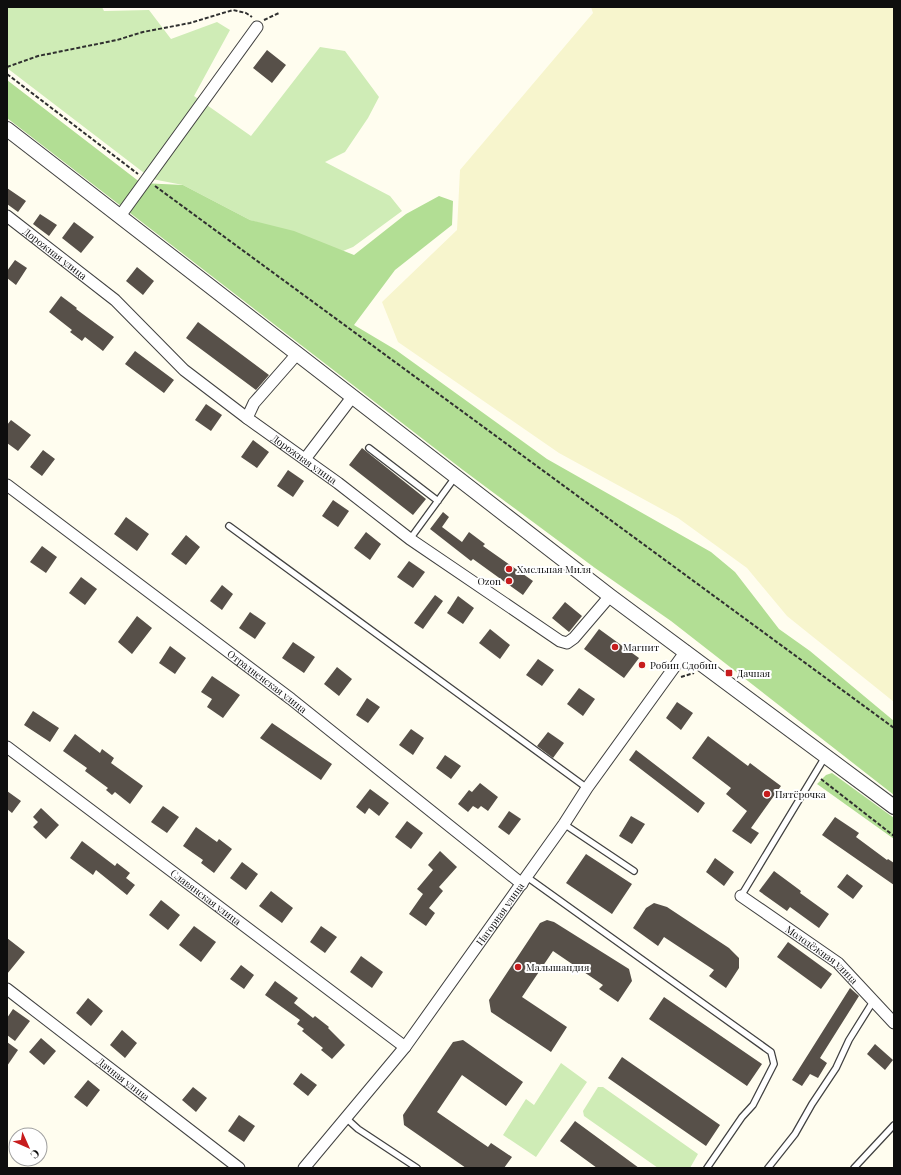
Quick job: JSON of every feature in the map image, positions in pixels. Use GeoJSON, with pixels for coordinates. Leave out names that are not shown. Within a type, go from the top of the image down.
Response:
{"type":"FeatureCollection","features":[{"type":"Feature","properties":{"kind":"street"},"geometry":{"type":"LineString","coordinates":[[120,216],[256,22]]}},
{"type":"Feature","properties":{"kind":"street"},"geometry":{"type":"LineString","coordinates":[[7,129],[610,596],[894,807]]}},
{"type":"Feature","properties":{"kind":"street","name":"Дорожная улица"},"geometry":{"type":"LineString","coordinates":[[7,216],[115,300],[184,370],[410,538],[560,640],[567,643],[574,638],[610,596]]}},
{"type":"Feature","properties":{"kind":"street"},"geometry":{"type":"LineString","coordinates":[[247,418],[254,403],[297,354]]}},
{"type":"Feature","properties":{"kind":"street"},"geometry":{"type":"LineString","coordinates":[[305,459],[353,396]]}},
{"type":"Feature","properties":{"kind":"street","name":"Отрадненская улица"},"geometry":{"type":"LineString","coordinates":[[7,485],[292,699],[524,880]]}},
{"type":"Feature","properties":{"kind":"street","name":"Нагорная улица"},"geometry":{"type":"LineString","coordinates":[[304,1168],[405,1047],[564,824],[587,788],[686,651]]}},
{"type":"Feature","properties":{"kind":"street","name":"Славянская улица"},"geometry":{"type":"LineString","coordinates":[[7,747],[405,1047]]}},
{"type":"Feature","properties":{"kind":"street","name":"Молодёжная улица"},"geometry":{"type":"LineString","coordinates":[[741,896],[838,963],[894,1023]]}},
{"type":"Feature","properties":{"kind":"street","name":"Дачная улица"},"geometry":{"type":"LineString","coordinates":[[7,989],[239,1168]]}},
{"type":"Feature","properties":{"kind":"lane"},"geometry":{"type":"LineString","coordinates":[[369,448],[438,501]]}},
{"type":"Feature","properties":{"kind":"lane"},"geometry":{"type":"LineString","coordinates":[[410,538],[456,476]]}},
{"type":"Feature","properties":{"kind":"lane"},"geometry":{"type":"LineString","coordinates":[[229,526],[587,788]]}},
{"type":"Feature","properties":{"kind":"lane"},"geometry":{"type":"LineString","coordinates":[[741,896],[788,820],[825,756]]}},
{"type":"Feature","properties":{"kind":"lane"},"geometry":{"type":"LineString","coordinates":[[564,824],[634,871]]}},
{"type":"Feature","properties":{"kind":"lane"},"geometry":{"type":"LineString","coordinates":[[524,880],[771,1052],[774,1064],[752,1105],[707,1168]]}},
{"type":"Feature","properties":{"kind":"lane"},"geometry":{"type":"LineString","coordinates":[[768,1168],[795,1134],[812,1104],[836,1068],[849,1040],[874,1000]]}},
{"type":"Feature","properties":{"kind":"lane"},"geometry":{"type":"LineString","coordinates":[[346,1118],[358,1129],[417,1168]]}},
{"type":"Feature","properties":{"kind":"lane"},"geometry":{"type":"LineString","coordinates":[[854,1168],[894,1125]]}},
{"type":"Feature","properties":{"kind":"path"},"geometry":{"type":"LineString","coordinates":[[7,67],[38,56],[190,23],[233,10],[246,13],[256,22],[269,19],[279,13]]}},
{"type":"Feature","properties":{"kind":"path"},"geometry":{"type":"LineString","coordinates":[[7,74],[146,180],[894,728]]}},
{"type":"Feature","properties":{"kind":"path"},"geometry":{"type":"LineString","coordinates":[[677,680],[687,674],[699,673]]}},
{"type":"Feature","properties":{"kind":"path"},"geometry":{"type":"LineString","coordinates":[[814,774],[894,836]]}},
{"type":"Feature","properties":{"kind":"shaded area"},"geometry":{"type":"Polygon","coordinates":[[[591,7],[894,7],[894,702],[787,616],[747,568],[678,518],[559,453],[398,342],[382,302],[457,230],[460,170],[593,13],[591,7]]]}},
{"type":"Feature","properties":{"kind":"green space"},"geometry":{"type":"Polygon","coordinates":[[[7,7],[102,7],[104,11],[149,10],[171,39],[217,22],[230,30],[194,96],[251,136],[320,47],[345,51],[379,97],[368,118],[345,152],[325,162],[390,196],[402,211],[353,247],[343,251],[250,220],[183,185],[152,179],[7,68],[7,7]]]}},
{"type":"Feature","properties":{"kind":"green space"},"geometry":{"type":"Polygon","coordinates":[[[7,80],[141,183],[183,185],[250,220],[294,231],[354,255],[406,214],[439,196],[453,201],[452,225],[395,270],[354,325],[396,350],[547,459],[711,552],[735,572],[779,629],[810,651],[894,721],[894,795],[671,621],[595,568],[463,470],[7,118],[7,80]]]}},
{"type":"Feature","properties":{"kind":"green space"},"geometry":{"type":"Polygon","coordinates":[[[832,773],[894,818],[894,839],[817,784],[826,775],[832,773]]]}},
{"type":"Feature","properties":{"kind":"green space"},"geometry":{"type":"Polygon","coordinates":[[[561,1063],[587,1082],[536,1157],[503,1135],[526,1099],[534,1105],[561,1063]]]}},
{"type":"Feature","properties":{"kind":"green space"},"geometry":{"type":"Polygon","coordinates":[[[598,1087],[603,1087],[698,1154],[690,1168],[658,1168],[584,1116],[583,1111],[598,1087]]]}},
{"type":"Feature","properties":{"kind":"building"},"geometry":{"type":"Polygon","coordinates":[[[267,50],[286,65],[272,83],[253,68],[267,50]]]}},
{"type":"Feature","properties":{"kind":"building"},"geometry":{"type":"Polygon","coordinates":[[[7,188],[26,201],[18,212],[7,204],[7,188]]]}},
{"type":"Feature","properties":{"kind":"building"},"geometry":{"type":"Polygon","coordinates":[[[40,214],[57,225],[49,236],[33,224],[40,214]]]}},
{"type":"Feature","properties":{"kind":"building"},"geometry":{"type":"Polygon","coordinates":[[[74,222],[94,237],[81,253],[62,238],[74,222]]]}},
{"type":"Feature","properties":{"kind":"building"},"geometry":{"type":"Polygon","coordinates":[[[15,260],[27,268],[16,285],[7,278],[7,271],[15,260]]]}},
{"type":"Feature","properties":{"kind":"building"},"geometry":{"type":"Polygon","coordinates":[[[137,267],[154,281],[143,295],[126,281],[137,267]]]}},
{"type":"Feature","properties":{"kind":"building"},"geometry":{"type":"Polygon","coordinates":[[[61,296],[114,337],[103,351],[85,337],[82,341],[70,332],[72,330],[49,312],[61,296]]]}},
{"type":"Feature","properties":{"kind":"building"},"geometry":{"type":"Polygon","coordinates":[[[198,322],[269,375],[256,390],[186,338],[198,322]]]}},
{"type":"Feature","properties":{"kind":"building"},"geometry":{"type":"Polygon","coordinates":[[[135,351],[174,380],[164,393],[125,364],[135,351]]]}},
{"type":"Feature","properties":{"kind":"building"},"geometry":{"type":"Polygon","coordinates":[[[206,404],[222,415],[211,431],[195,420],[206,404]]]}},
{"type":"Feature","properties":{"kind":"building"},"geometry":{"type":"Polygon","coordinates":[[[11,420],[31,435],[18,451],[7,443],[7,425],[11,420]]]}},
{"type":"Feature","properties":{"kind":"building"},"geometry":{"type":"Polygon","coordinates":[[[253,440],[269,452],[257,468],[241,457],[253,440]]]}},
{"type":"Feature","properties":{"kind":"building"},"geometry":{"type":"Polygon","coordinates":[[[362,448],[426,499],[413,515],[349,465],[362,448]]]}},
{"type":"Feature","properties":{"kind":"building"},"geometry":{"type":"Polygon","coordinates":[[[43,450],[55,459],[42,476],[30,467],[43,450]]]}},
{"type":"Feature","properties":{"kind":"building"},"geometry":{"type":"Polygon","coordinates":[[[288,470],[304,481],[293,497],[277,486],[288,470]]]}},
{"type":"Feature","properties":{"kind":"building"},"geometry":{"type":"Polygon","coordinates":[[[333,500],[349,511],[338,527],[322,516],[333,500]]]}},
{"type":"Feature","properties":{"kind":"building"},"geometry":{"type":"Polygon","coordinates":[[[443,512],[449,517],[442,527],[462,542],[469,532],[485,544],[483,546],[533,581],[523,595],[473,559],[471,561],[430,529],[443,512]]]}},
{"type":"Feature","properties":{"kind":"building"},"geometry":{"type":"Polygon","coordinates":[[[126,517],[149,534],[137,551],[114,534],[126,517]]]}},
{"type":"Feature","properties":{"kind":"building"},"geometry":{"type":"Polygon","coordinates":[[[366,532],[381,544],[370,560],[354,548],[366,532]]]}},
{"type":"Feature","properties":{"kind":"building"},"geometry":{"type":"Polygon","coordinates":[[[186,535],[200,547],[186,565],[171,554],[186,535]]]}},
{"type":"Feature","properties":{"kind":"building"},"geometry":{"type":"Polygon","coordinates":[[[42,546],[57,557],[46,573],[30,562],[42,546]]]}},
{"type":"Feature","properties":{"kind":"building"},"geometry":{"type":"Polygon","coordinates":[[[409,561],[425,572],[413,588],[397,577],[409,561]]]}},
{"type":"Feature","properties":{"kind":"building"},"geometry":{"type":"Polygon","coordinates":[[[81,577],[97,589],[85,605],[69,593],[81,577]]]}},
{"type":"Feature","properties":{"kind":"building"},"geometry":{"type":"Polygon","coordinates":[[[222,585],[233,594],[222,610],[210,601],[222,585]]]}},
{"type":"Feature","properties":{"kind":"building"},"geometry":{"type":"Polygon","coordinates":[[[435,595],[443,601],[423,629],[414,623],[435,595]]]}},
{"type":"Feature","properties":{"kind":"building"},"geometry":{"type":"Polygon","coordinates":[[[458,596],[474,608],[463,624],[447,613],[458,596]]]}},
{"type":"Feature","properties":{"kind":"building"},"geometry":{"type":"Polygon","coordinates":[[[565,602],[582,616],[569,632],[552,618],[565,602]]]}},
{"type":"Feature","properties":{"kind":"building"},"geometry":{"type":"Polygon","coordinates":[[[250,612],[266,623],[255,639],[239,628],[250,612]]]}},
{"type":"Feature","properties":{"kind":"building"},"geometry":{"type":"Polygon","coordinates":[[[137,616],[152,628],[132,654],[118,642],[137,616]]]}},
{"type":"Feature","properties":{"kind":"building"},"geometry":{"type":"Polygon","coordinates":[[[490,629],[510,645],[500,659],[479,643],[490,629]]]}},
{"type":"Feature","properties":{"kind":"building"},"geometry":{"type":"Polygon","coordinates":[[[599,629],[639,658],[624,678],[584,649],[599,629]]]}},
{"type":"Feature","properties":{"kind":"building"},"geometry":{"type":"Polygon","coordinates":[[[293,642],[315,657],[304,673],[282,658],[293,642]]]}},
{"type":"Feature","properties":{"kind":"building"},"geometry":{"type":"Polygon","coordinates":[[[170,646],[186,658],[175,674],[159,663],[170,646]]]}},
{"type":"Feature","properties":{"kind":"building"},"geometry":{"type":"Polygon","coordinates":[[[538,659],[554,670],[542,686],[526,675],[538,659]]]}},
{"type":"Feature","properties":{"kind":"building"},"geometry":{"type":"Polygon","coordinates":[[[337,667],[352,679],[339,696],[324,684],[337,667]]]}},
{"type":"Feature","properties":{"kind":"building"},"geometry":{"type":"Polygon","coordinates":[[[212,676],[240,695],[223,718],[207,707],[212,699],[201,692],[212,676]]]}},
{"type":"Feature","properties":{"kind":"building"},"geometry":{"type":"Polygon","coordinates":[[[579,688],[595,699],[583,716],[567,704],[579,688]]]}},
{"type":"Feature","properties":{"kind":"building"},"geometry":{"type":"Polygon","coordinates":[[[367,698],[380,707],[368,723],[356,715],[367,698]]]}},
{"type":"Feature","properties":{"kind":"building"},"geometry":{"type":"Polygon","coordinates":[[[677,702],[693,713],[681,730],[666,718],[677,702]]]}},
{"type":"Feature","properties":{"kind":"building"},"geometry":{"type":"Polygon","coordinates":[[[33,711],[59,728],[50,742],[24,725],[33,711]]]}},
{"type":"Feature","properties":{"kind":"building"},"geometry":{"type":"Polygon","coordinates":[[[272,723],[332,764],[321,780],[260,738],[272,723]]]}},
{"type":"Feature","properties":{"kind":"building"},"geometry":{"type":"Polygon","coordinates":[[[411,729],[424,738],[413,755],[399,745],[411,729]]]}},
{"type":"Feature","properties":{"kind":"building"},"geometry":{"type":"Polygon","coordinates":[[[548,732],[564,743],[553,758],[537,746],[548,732]]]}},
{"type":"Feature","properties":{"kind":"building"},"geometry":{"type":"Polygon","coordinates":[[[75,734],[100,753],[102,749],[114,758],[111,763],[143,786],[130,804],[115,792],[112,795],[106,790],[108,788],[85,771],[87,768],[63,751],[75,734]]]}},
{"type":"Feature","properties":{"kind":"building"},"geometry":{"type":"Polygon","coordinates":[[[708,736],[748,766],[750,763],[781,786],[751,828],[759,833],[751,844],[732,831],[747,811],[726,794],[731,788],[692,758],[708,736]]]}},
{"type":"Feature","properties":{"kind":"building"},"geometry":{"type":"Polygon","coordinates":[[[636,750],[705,803],[698,813],[629,760],[636,750]]]}},
{"type":"Feature","properties":{"kind":"building"},"geometry":{"type":"Polygon","coordinates":[[[445,755],[461,766],[451,779],[436,768],[445,755]]]}},
{"type":"Feature","properties":{"kind":"building"},"geometry":{"type":"Polygon","coordinates":[[[480,783],[498,797],[488,811],[481,806],[478,809],[473,806],[468,812],[458,804],[469,790],[472,792],[480,783]]]}},
{"type":"Feature","properties":{"kind":"building"},"geometry":{"type":"Polygon","coordinates":[[[370,789],[389,803],[379,816],[369,808],[365,814],[356,807],[370,789]]]}},
{"type":"Feature","properties":{"kind":"building"},"geometry":{"type":"Polygon","coordinates":[[[7,791],[21,801],[12,813],[7,809],[7,791]]]}},
{"type":"Feature","properties":{"kind":"building"},"geometry":{"type":"Polygon","coordinates":[[[163,806],[179,817],[167,833],[151,822],[163,806]]]}},
{"type":"Feature","properties":{"kind":"building"},"geometry":{"type":"Polygon","coordinates":[[[41,808],[59,825],[46,839],[33,827],[38,822],[33,817],[41,808]]]}},
{"type":"Feature","properties":{"kind":"building"},"geometry":{"type":"Polygon","coordinates":[[[509,811],[521,819],[509,835],[498,827],[509,811]]]}},
{"type":"Feature","properties":{"kind":"building"},"geometry":{"type":"Polygon","coordinates":[[[631,816],[645,824],[632,844],[619,836],[631,816]]]}},
{"type":"Feature","properties":{"kind":"building"},"geometry":{"type":"Polygon","coordinates":[[[835,817],[859,833],[856,837],[887,860],[888,859],[894,863],[894,885],[822,835],[835,817]]]}},
{"type":"Feature","properties":{"kind":"building"},"geometry":{"type":"Polygon","coordinates":[[[407,821],[423,833],[411,849],[395,837],[407,821]]]}},
{"type":"Feature","properties":{"kind":"building"},"geometry":{"type":"Polygon","coordinates":[[[196,827],[217,842],[219,839],[232,849],[214,873],[201,863],[203,860],[183,846],[196,827]]]}},
{"type":"Feature","properties":{"kind":"building"},"geometry":{"type":"Polygon","coordinates":[[[82,841],[115,866],[117,863],[130,873],[126,878],[135,885],[127,895],[96,870],[93,875],[70,858],[82,841]]]}},
{"type":"Feature","properties":{"kind":"building"},"geometry":{"type":"Polygon","coordinates":[[[440,851],[457,867],[439,887],[443,891],[429,908],[435,913],[426,926],[409,914],[423,894],[417,889],[433,870],[428,865],[440,851]]]}},
{"type":"Feature","properties":{"kind":"building"},"geometry":{"type":"Polygon","coordinates":[[[586,854],[632,884],[612,914],[566,883],[586,854]]]}},
{"type":"Feature","properties":{"kind":"building"},"geometry":{"type":"Polygon","coordinates":[[[715,858],[734,872],[724,886],[706,872],[715,858]]]}},
{"type":"Feature","properties":{"kind":"building"},"geometry":{"type":"Polygon","coordinates":[[[242,862],[258,874],[246,890],[230,878],[242,862]]]}},
{"type":"Feature","properties":{"kind":"building"},"geometry":{"type":"Polygon","coordinates":[[[774,871],[801,891],[800,893],[829,914],[819,928],[790,907],[787,911],[759,891],[774,871]]]}},
{"type":"Feature","properties":{"kind":"building"},"geometry":{"type":"Polygon","coordinates":[[[847,874],[863,886],[853,899],[837,887],[847,874]]]}},
{"type":"Feature","properties":{"kind":"building"},"geometry":{"type":"Polygon","coordinates":[[[271,891],[293,908],[282,923],[259,906],[271,891]]]}},
{"type":"Feature","properties":{"kind":"building"},"geometry":{"type":"Polygon","coordinates":[[[161,900],[180,915],[168,930],[149,915],[161,900]]]}},
{"type":"Feature","properties":{"kind":"building"},"geometry":{"type":"Polygon","coordinates":[[[654,903],[667,907],[729,948],[739,958],[739,968],[726,988],[709,976],[714,970],[664,937],[658,946],[633,928],[646,908],[654,903]]]}},
{"type":"Feature","properties":{"kind":"building"},"geometry":{"type":"Polygon","coordinates":[[[547,920],[554,922],[629,969],[632,981],[618,1002],[599,989],[603,985],[553,951],[522,997],[567,1027],[551,1052],[491,1012],[489,1000],[540,923],[547,920]]]}},
{"type":"Feature","properties":{"kind":"building"},"geometry":{"type":"Polygon","coordinates":[[[194,926],[216,942],[201,962],[179,945],[194,926]]]}},
{"type":"Feature","properties":{"kind":"building"},"geometry":{"type":"Polygon","coordinates":[[[321,926],[337,937],[325,953],[310,942],[321,926]]]}},
{"type":"Feature","properties":{"kind":"building"},"geometry":{"type":"Polygon","coordinates":[[[7,938],[25,952],[7,974],[7,938]]]}},
{"type":"Feature","properties":{"kind":"building"},"geometry":{"type":"Polygon","coordinates":[[[788,942],[832,974],[821,989],[777,957],[788,942]]]}},
{"type":"Feature","properties":{"kind":"building"},"geometry":{"type":"Polygon","coordinates":[[[361,956],[383,972],[372,988],[350,972],[361,956]]]}},
{"type":"Feature","properties":{"kind":"building"},"geometry":{"type":"Polygon","coordinates":[[[241,965],[254,975],[244,989],[230,979],[241,965]]]}},
{"type":"Feature","properties":{"kind":"building"},"geometry":{"type":"Polygon","coordinates":[[[275,981],[298,998],[294,1003],[313,1018],[315,1016],[329,1027],[328,1028],[345,1045],[332,1059],[321,1050],[323,1048],[302,1031],[304,1029],[297,1024],[300,1020],[265,995],[275,981]]]}},
{"type":"Feature","properties":{"kind":"building"},"geometry":{"type":"Polygon","coordinates":[[[850,988],[859,996],[820,1058],[827,1063],[818,1078],[810,1074],[802,1086],[792,1080],[850,988]]]}},
{"type":"Feature","properties":{"kind":"building"},"geometry":{"type":"Polygon","coordinates":[[[664,997],[762,1064],[747,1086],[649,1019],[664,997]]]}},
{"type":"Feature","properties":{"kind":"building"},"geometry":{"type":"Polygon","coordinates":[[[88,998],[103,1011],[91,1026],[76,1013],[88,998]]]}},
{"type":"Feature","properties":{"kind":"building"},"geometry":{"type":"Polygon","coordinates":[[[13,1009],[30,1021],[15,1041],[7,1035],[7,1018],[13,1009]]]}},
{"type":"Feature","properties":{"kind":"building"},"geometry":{"type":"Polygon","coordinates":[[[122,1030],[137,1043],[125,1058],[110,1045],[122,1030]]]}},
{"type":"Feature","properties":{"kind":"building"},"geometry":{"type":"Polygon","coordinates":[[[41,1038],[56,1051],[44,1065],[29,1052],[41,1038]]]}},
{"type":"Feature","properties":{"kind":"building"},"geometry":{"type":"Polygon","coordinates":[[[463,1040],[523,1082],[506,1106],[462,1075],[437,1112],[488,1147],[491,1143],[512,1157],[504,1168],[466,1168],[404,1125],[403,1115],[453,1042],[463,1040]]]}},
{"type":"Feature","properties":{"kind":"building"},"geometry":{"type":"Polygon","coordinates":[[[7,1042],[18,1050],[7,1066],[7,1042]]]}},
{"type":"Feature","properties":{"kind":"building"},"geometry":{"type":"Polygon","coordinates":[[[875,1044],[893,1060],[885,1070],[867,1054],[875,1044]]]}},
{"type":"Feature","properties":{"kind":"building"},"geometry":{"type":"Polygon","coordinates":[[[622,1057],[720,1125],[706,1146],[608,1078],[622,1057]]]}},
{"type":"Feature","properties":{"kind":"building"},"geometry":{"type":"Polygon","coordinates":[[[301,1073],[317,1085],[308,1096],[293,1084],[301,1073]]]}},
{"type":"Feature","properties":{"kind":"building"},"geometry":{"type":"Polygon","coordinates":[[[88,1080],[100,1090],[87,1107],[74,1097],[88,1080]]]}},
{"type":"Feature","properties":{"kind":"building"},"geometry":{"type":"Polygon","coordinates":[[[193,1087],[207,1098],[196,1112],[182,1100],[193,1087]]]}},
{"type":"Feature","properties":{"kind":"building"},"geometry":{"type":"Polygon","coordinates":[[[239,1115],[255,1126],[244,1142],[228,1131],[239,1115]]]}},
{"type":"Feature","properties":{"kind":"building"},"geometry":{"type":"Polygon","coordinates":[[[575,1121],[639,1168],[597,1168],[560,1141],[575,1121]]]}},
{"type":"Feature","properties":{"kind":"place","name":"Хмельная Миля"},"geometry":{"type":"Point","coordinates":[509,569]}},
{"type":"Feature","properties":{"kind":"place","name":"Ozon"},"geometry":{"type":"Point","coordinates":[509,581]}},
{"type":"Feature","properties":{"kind":"place","name":"Магнит"},"geometry":{"type":"Point","coordinates":[615,647]}},
{"type":"Feature","properties":{"kind":"place","name":"Робин Сдобин"},"geometry":{"type":"Point","coordinates":[642,665]}},
{"type":"Feature","properties":{"kind":"place","name":"Дачная"},"geometry":{"type":"Point","coordinates":[729,673]}},
{"type":"Feature","properties":{"kind":"place","name":"Пятёрочка"},"geometry":{"type":"Point","coordinates":[767,794]}},
{"type":"Feature","properties":{"kind":"place","name":"Малышандия"},"geometry":{"type":"Point","coordinates":[518,967]}}]}
